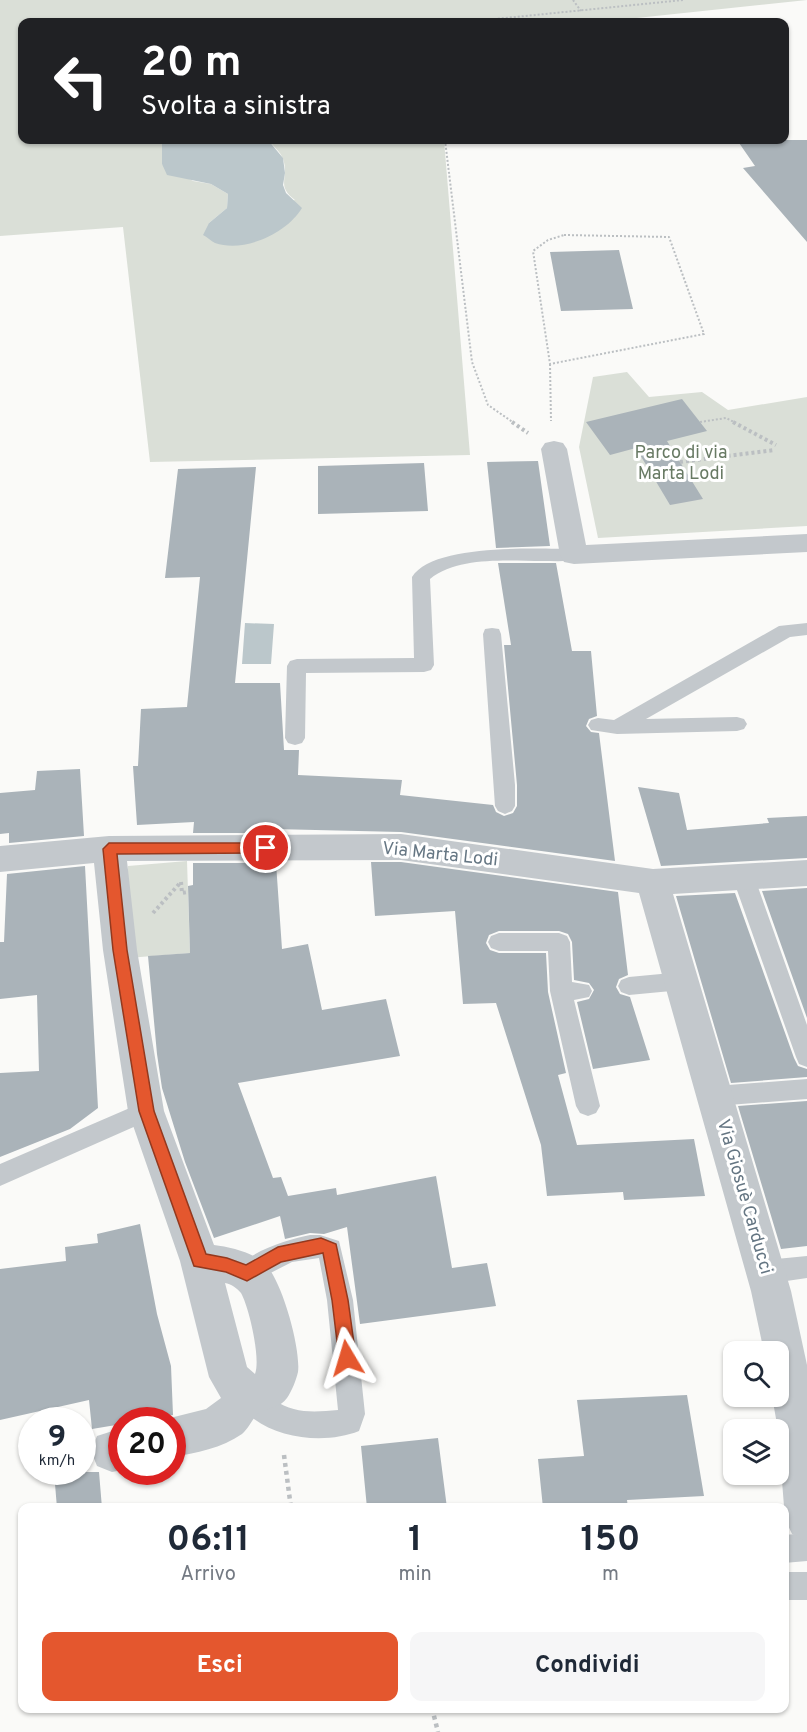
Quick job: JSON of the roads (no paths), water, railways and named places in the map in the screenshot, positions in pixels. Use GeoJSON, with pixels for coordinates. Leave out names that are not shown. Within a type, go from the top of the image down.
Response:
{"type":"FeatureCollection","features":[{"type":"Feature","properties":{"kind":"street"},"geometry":{"type":"LineString","coordinates":[[554,449],[574,555],[807,543]]}},
{"type":"Feature","properties":{"kind":"street","name":"Via Marta Lodi"},"geometry":{"type":"LineString","coordinates":[[0,860],[109,849],[401,847],[500,854],[653,882],[807,873]]}},
{"type":"Feature","properties":{"kind":"street"},"geometry":{"type":"LineString","coordinates":[[109,849],[120,950],[146,1111],[200,1261],[229,1377],[236,1387],[247,1394],[257,1394],[268,1388],[278,1372],[275,1348],[259,1286],[247,1274],[227,1265],[200,1261]]}},
{"type":"Feature","properties":{"kind":"street","name":"Via Giosuè Carducci"},"geometry":{"type":"LineString","coordinates":[[653,882],[797,1371],[807,1519]]}},
{"type":"Feature","properties":{"kind":"street"},"geometry":{"type":"LineString","coordinates":[[186,1434],[216,1424],[234,1413],[247,1394]]}},
{"type":"Feature","properties":{"kind":"lane"},"geometry":{"type":"LineString","coordinates":[[294,738],[297,666],[424,665],[421,577],[427,569],[467,558],[574,555]]}},
{"type":"Feature","properties":{"kind":"lane"},"geometry":{"type":"LineString","coordinates":[[737,724],[607,726],[786,631],[807,629]]}},
{"type":"Feature","properties":{"kind":"lane"},"geometry":{"type":"LineString","coordinates":[[492,634],[505,806]]}},
{"type":"Feature","properties":{"kind":"lane"},"geometry":{"type":"LineString","coordinates":[[743,876],[807,1058]]}},
{"type":"Feature","properties":{"kind":"lane"},"geometry":{"type":"LineString","coordinates":[[499,942],[559,942],[571,991],[588,1106]]}},
{"type":"Feature","properties":{"kind":"lane"},"geometry":{"type":"LineString","coordinates":[[629,986],[682,981]]}},
{"type":"Feature","properties":{"kind":"lane"},"geometry":{"type":"LineString","coordinates":[[715,1096],[807,1089]]}},
{"type":"Feature","properties":{"kind":"lane"},"geometry":{"type":"LineString","coordinates":[[0,1174],[146,1111]]}},
{"type":"Feature","properties":{"kind":"lane"},"geometry":{"type":"LineString","coordinates":[[247,1274],[278,1255],[321,1245],[330,1249],[340,1300],[352,1414],[350,1422],[309,1425],[280,1421],[262,1410],[247,1394]]}},
{"type":"Feature","properties":{"kind":"lane"},"geometry":{"type":"LineString","coordinates":[[766,1272],[807,1267]]}},
{"type":"Feature","properties":{"kind":"lane"},"geometry":{"type":"LineString","coordinates":[[789,1549],[807,1547]]}},
{"type":"Feature","properties":{"kind":"lane"},"geometry":{"type":"LineString","coordinates":[[789,1586],[807,1586]]}},
{"type":"Feature","properties":{"kind":"park label","name":"Parco di via Marta Lodi"},"geometry":{"type":"Point","coordinates":[681,463]}}]}
